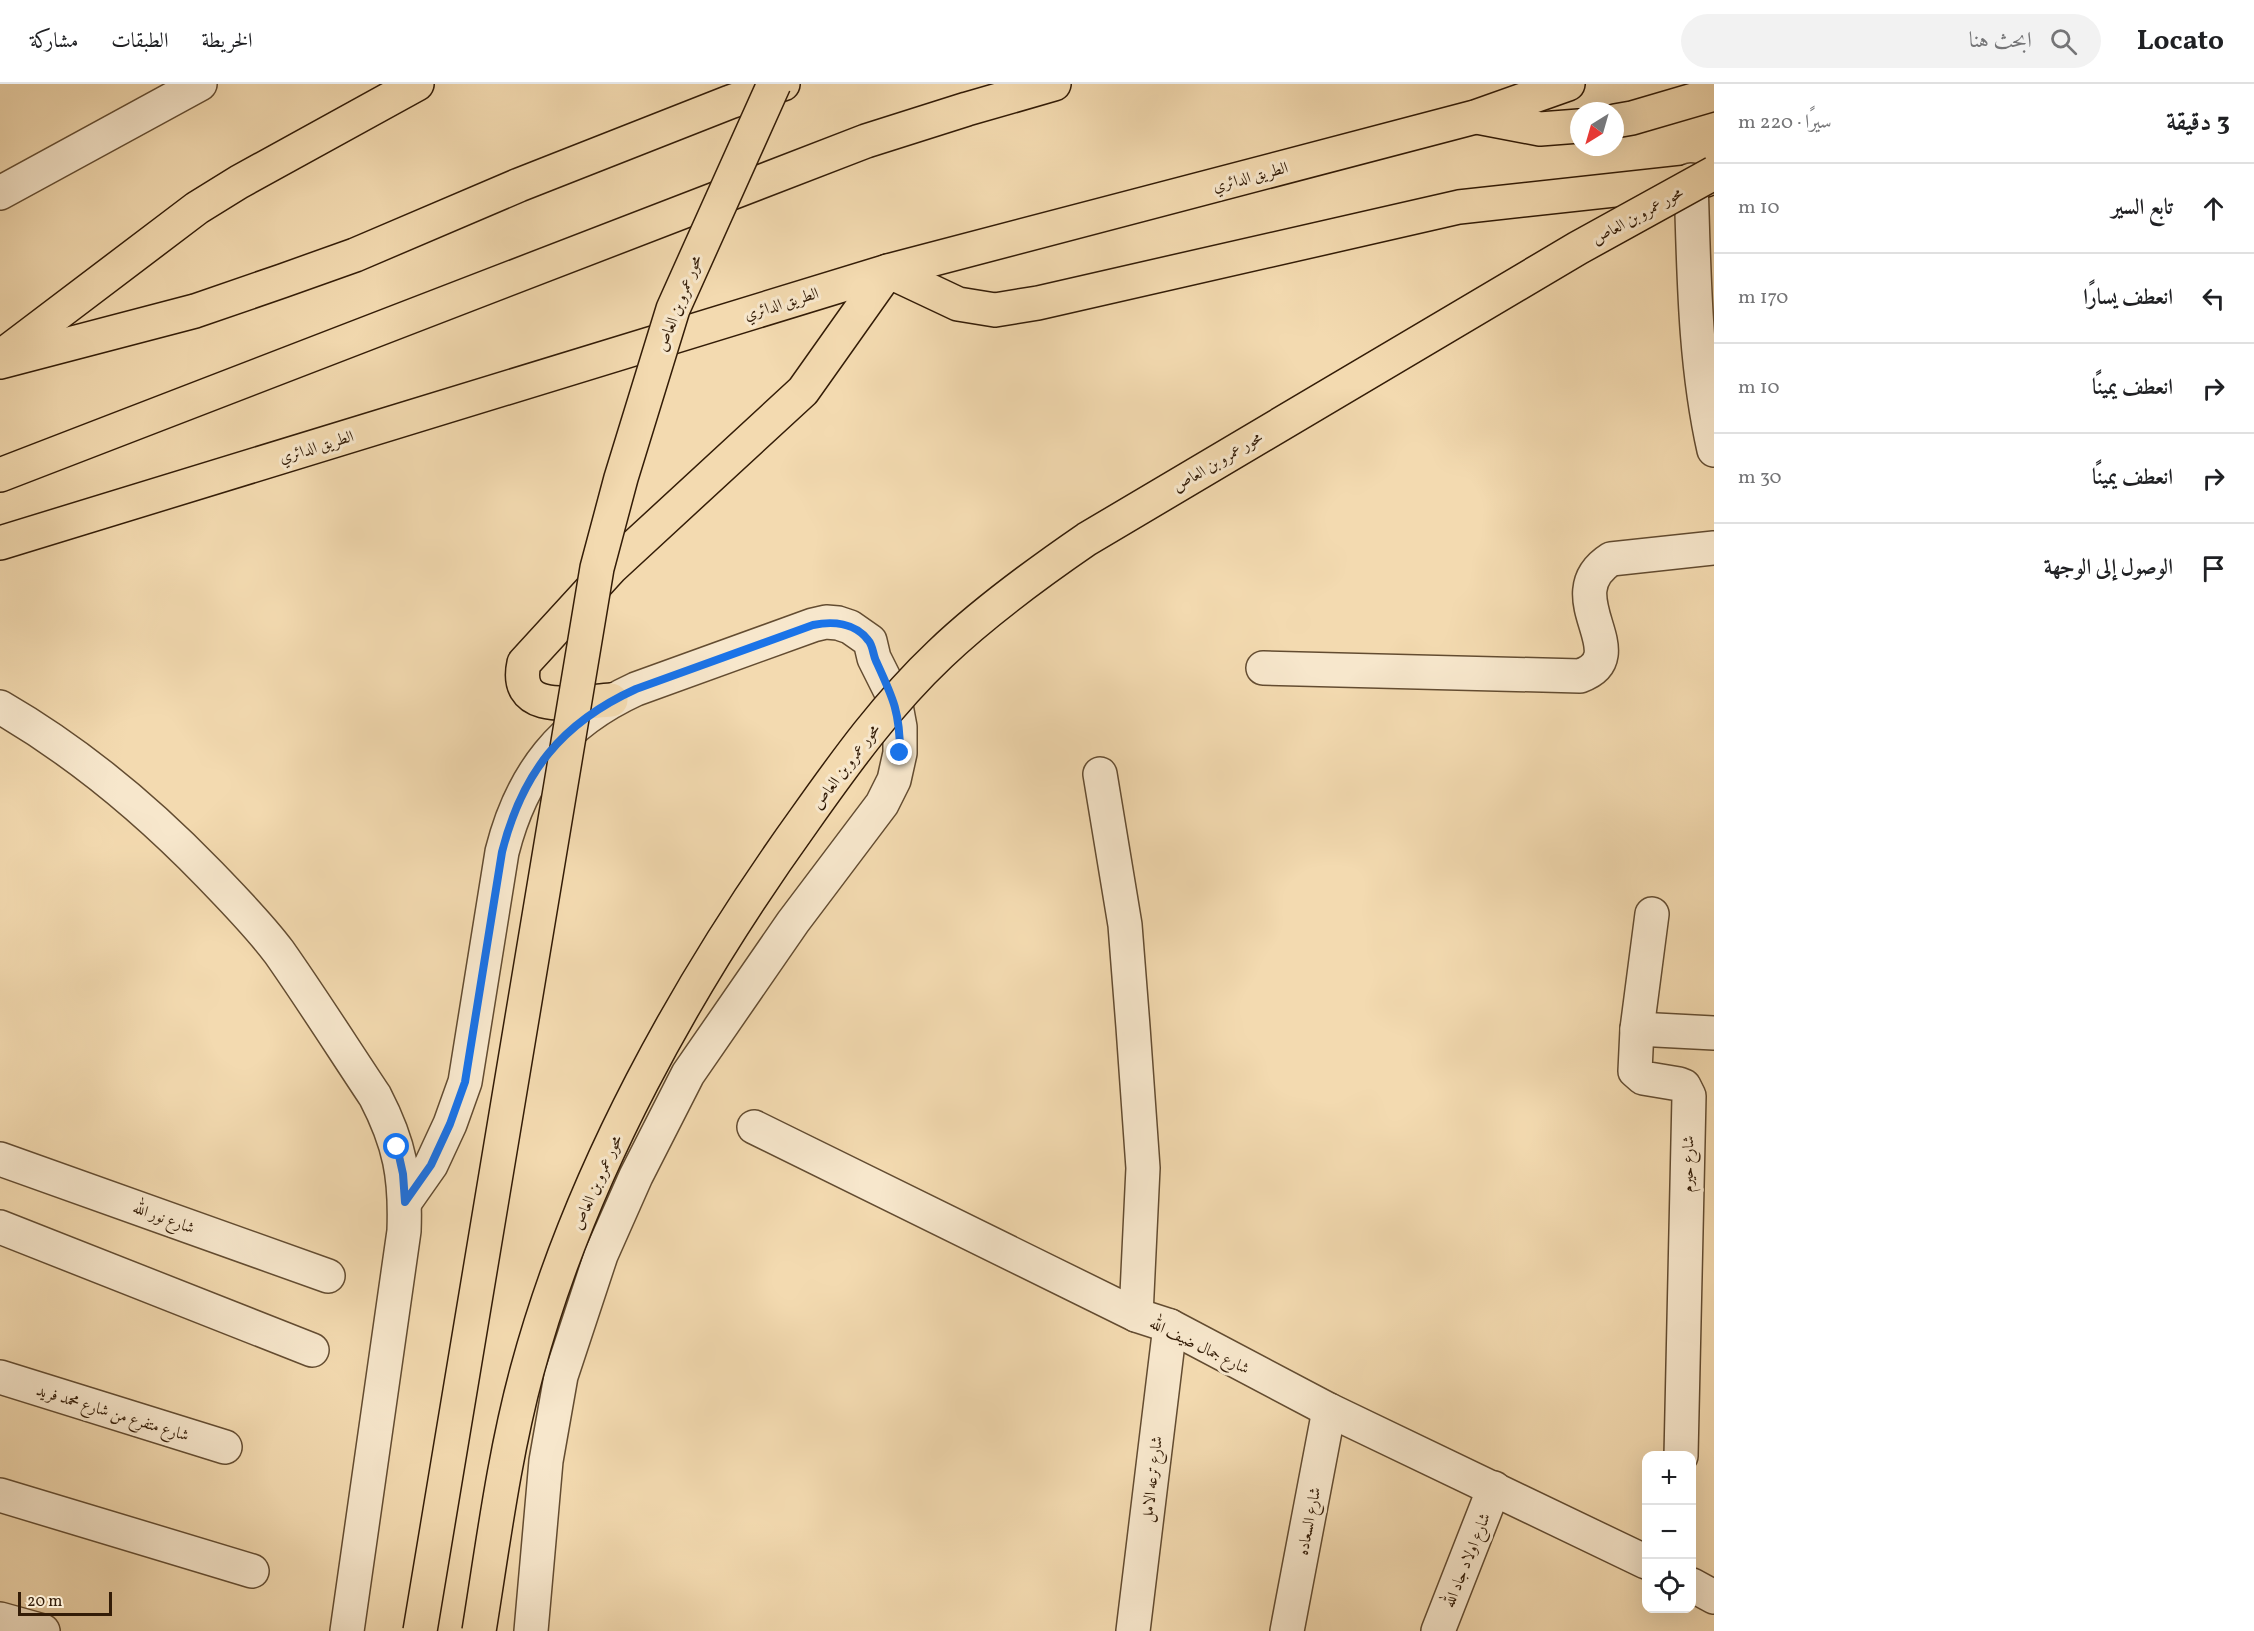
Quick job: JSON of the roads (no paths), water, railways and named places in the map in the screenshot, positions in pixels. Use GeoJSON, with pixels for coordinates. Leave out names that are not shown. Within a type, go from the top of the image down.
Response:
{"type":"FeatureCollection","features":[{"type":"Feature","properties":{"kind":"main road"},"geometry":{"type":"LineString","coordinates":[[0,357],[196,208],[417,84]]}},
{"type":"Feature","properties":{"kind":"main road","name":"محور عمرو بن العاص"},"geometry":{"type":"LineString","coordinates":[[420,1631],[597,568],[621,478],[673,309],[774,84]]}},
{"type":"Feature","properties":{"kind":"main road"},"geometry":{"type":"LineString","coordinates":[[0,362],[195,311],[282,281],[355,255],[519,185],[730,102],[783,84]]}},
{"type":"Feature","properties":{"kind":"main road"},"geometry":{"type":"LineString","coordinates":[[0,475],[866,141],[1054,84]]}},
{"type":"Feature","properties":{"kind":"main road","name":"الطريق الدائري"},"geometry":{"type":"LineString","coordinates":[[0,543],[888,271],[1475,117],[1568,84]]}},
{"type":"Feature","properties":{"kind":"main road"},"geometry":{"type":"LineString","coordinates":[[1624,119],[1714,94]]}},
{"type":"Feature","properties":{"kind":"main road"},"geometry":{"type":"LineString","coordinates":[[1475,117],[1540,129],[1570,127]]}},
{"type":"Feature","properties":{"kind":"main road"},"geometry":{"type":"LineString","coordinates":[[611,700],[548,703],[535,699],[525,690],[521,677],[524,663],[611,568],[803,391],[888,271],[958,304],[994,310],[1038,303],[1459,207],[1706,177]]}},
{"type":"Feature","properties":{"kind":"main road","name":"محور عمرو بن العاص"},"geometry":{"type":"LineString","coordinates":[[479,1631],[506,1464],[528,1370],[572,1235],[603,1162],[634,1097],[717,952],[774,861],[843,765],[886,712],[938,656],[981,617],[1028,579],[1087,538],[1578,248],[1706,177]]}},
{"type":"Feature","properties":{"kind":"street"},"geometry":{"type":"LineString","coordinates":[[0,193],[200,84]]}},
{"type":"Feature","properties":{"kind":"street"},"geometry":{"type":"LineString","coordinates":[[1706,177],[1705,313],[1709,410],[1714,450]]}},
{"type":"Feature","properties":{"kind":"street"},"geometry":{"type":"LineString","coordinates":[[1263,668],[1580,676],[1596,666],[1602,651],[1589,598],[1589,586],[1601,566],[1611,559],[1714,548]]}},
{"type":"Feature","properties":{"kind":"street"},"geometry":{"type":"LineString","coordinates":[[405,1202],[431,1165],[450,1124],[465,1082],[502,852],[519,800],[532,775],[567,733],[611,700],[636,689],[813,625],[838,623],[855,630],[870,641],[874,658],[895,700],[900,727],[900,753],[894,780],[882,804],[793,922],[688,1074],[636,1176],[601,1255],[561,1376],[546,1461],[531,1631]]}},
{"type":"Feature","properties":{"kind":"street"},"geometry":{"type":"LineString","coordinates":[[0,707],[79,758],[132,800],[182,846],[231,897],[278,951],[375,1096],[388,1121],[403,1174],[404,1230],[347,1631]]}},
{"type":"Feature","properties":{"kind":"street"},"geometry":{"type":"LineString","coordinates":[[1100,774],[1125,925],[1136,1062],[1143,1168],[1136,1315]]}},
{"type":"Feature","properties":{"kind":"street","name":"شارع حيرم"},"geometry":{"type":"LineString","coordinates":[[1652,914],[1637,1029],[1635,1066],[1638,1076],[1680,1084],[1684,1086],[1689,1096],[1682,1451]]}},
{"type":"Feature","properties":{"kind":"street"},"geometry":{"type":"LineString","coordinates":[[1637,1029],[1714,1033]]}},
{"type":"Feature","properties":{"kind":"street","name":"شارع جمال ضيف الله"},"geometry":{"type":"LineString","coordinates":[[754,1127],[1136,1315],[1170,1326],[1329,1410],[1642,1560]]}},
{"type":"Feature","properties":{"kind":"street","name":"شارع نور الله"},"geometry":{"type":"LineString","coordinates":[[0,1159],[328,1276]]}},
{"type":"Feature","properties":{"kind":"street"},"geometry":{"type":"LineString","coordinates":[[0,1227],[312,1350]]}},
{"type":"Feature","properties":{"kind":"street","name":"شارع ترعه الامل"},"geometry":{"type":"LineString","coordinates":[[1133,1631],[1170,1326]]}},
{"type":"Feature","properties":{"kind":"street","name":"شارع متفرع من شارع محمد فريد"},"geometry":{"type":"LineString","coordinates":[[0,1377],[225,1447]]}},
{"type":"Feature","properties":{"kind":"street","name":"شارع السعاده"},"geometry":{"type":"LineString","coordinates":[[1287,1631],[1329,1410]]}},
{"type":"Feature","properties":{"kind":"street","name":"شارع اولاد جاد الله"},"geometry":{"type":"LineString","coordinates":[[1438,1631],[1494,1488]]}},
{"type":"Feature","properties":{"kind":"street"},"geometry":{"type":"LineString","coordinates":[[0,1496],[252,1571]]}},
{"type":"Feature","properties":{"kind":"street"},"geometry":{"type":"LineString","coordinates":[[1696,1587],[1714,1597]]}},
{"type":"Feature","properties":{"kind":"street"},"geometry":{"type":"LineString","coordinates":[[0,1619],[43,1631]]}}]}
